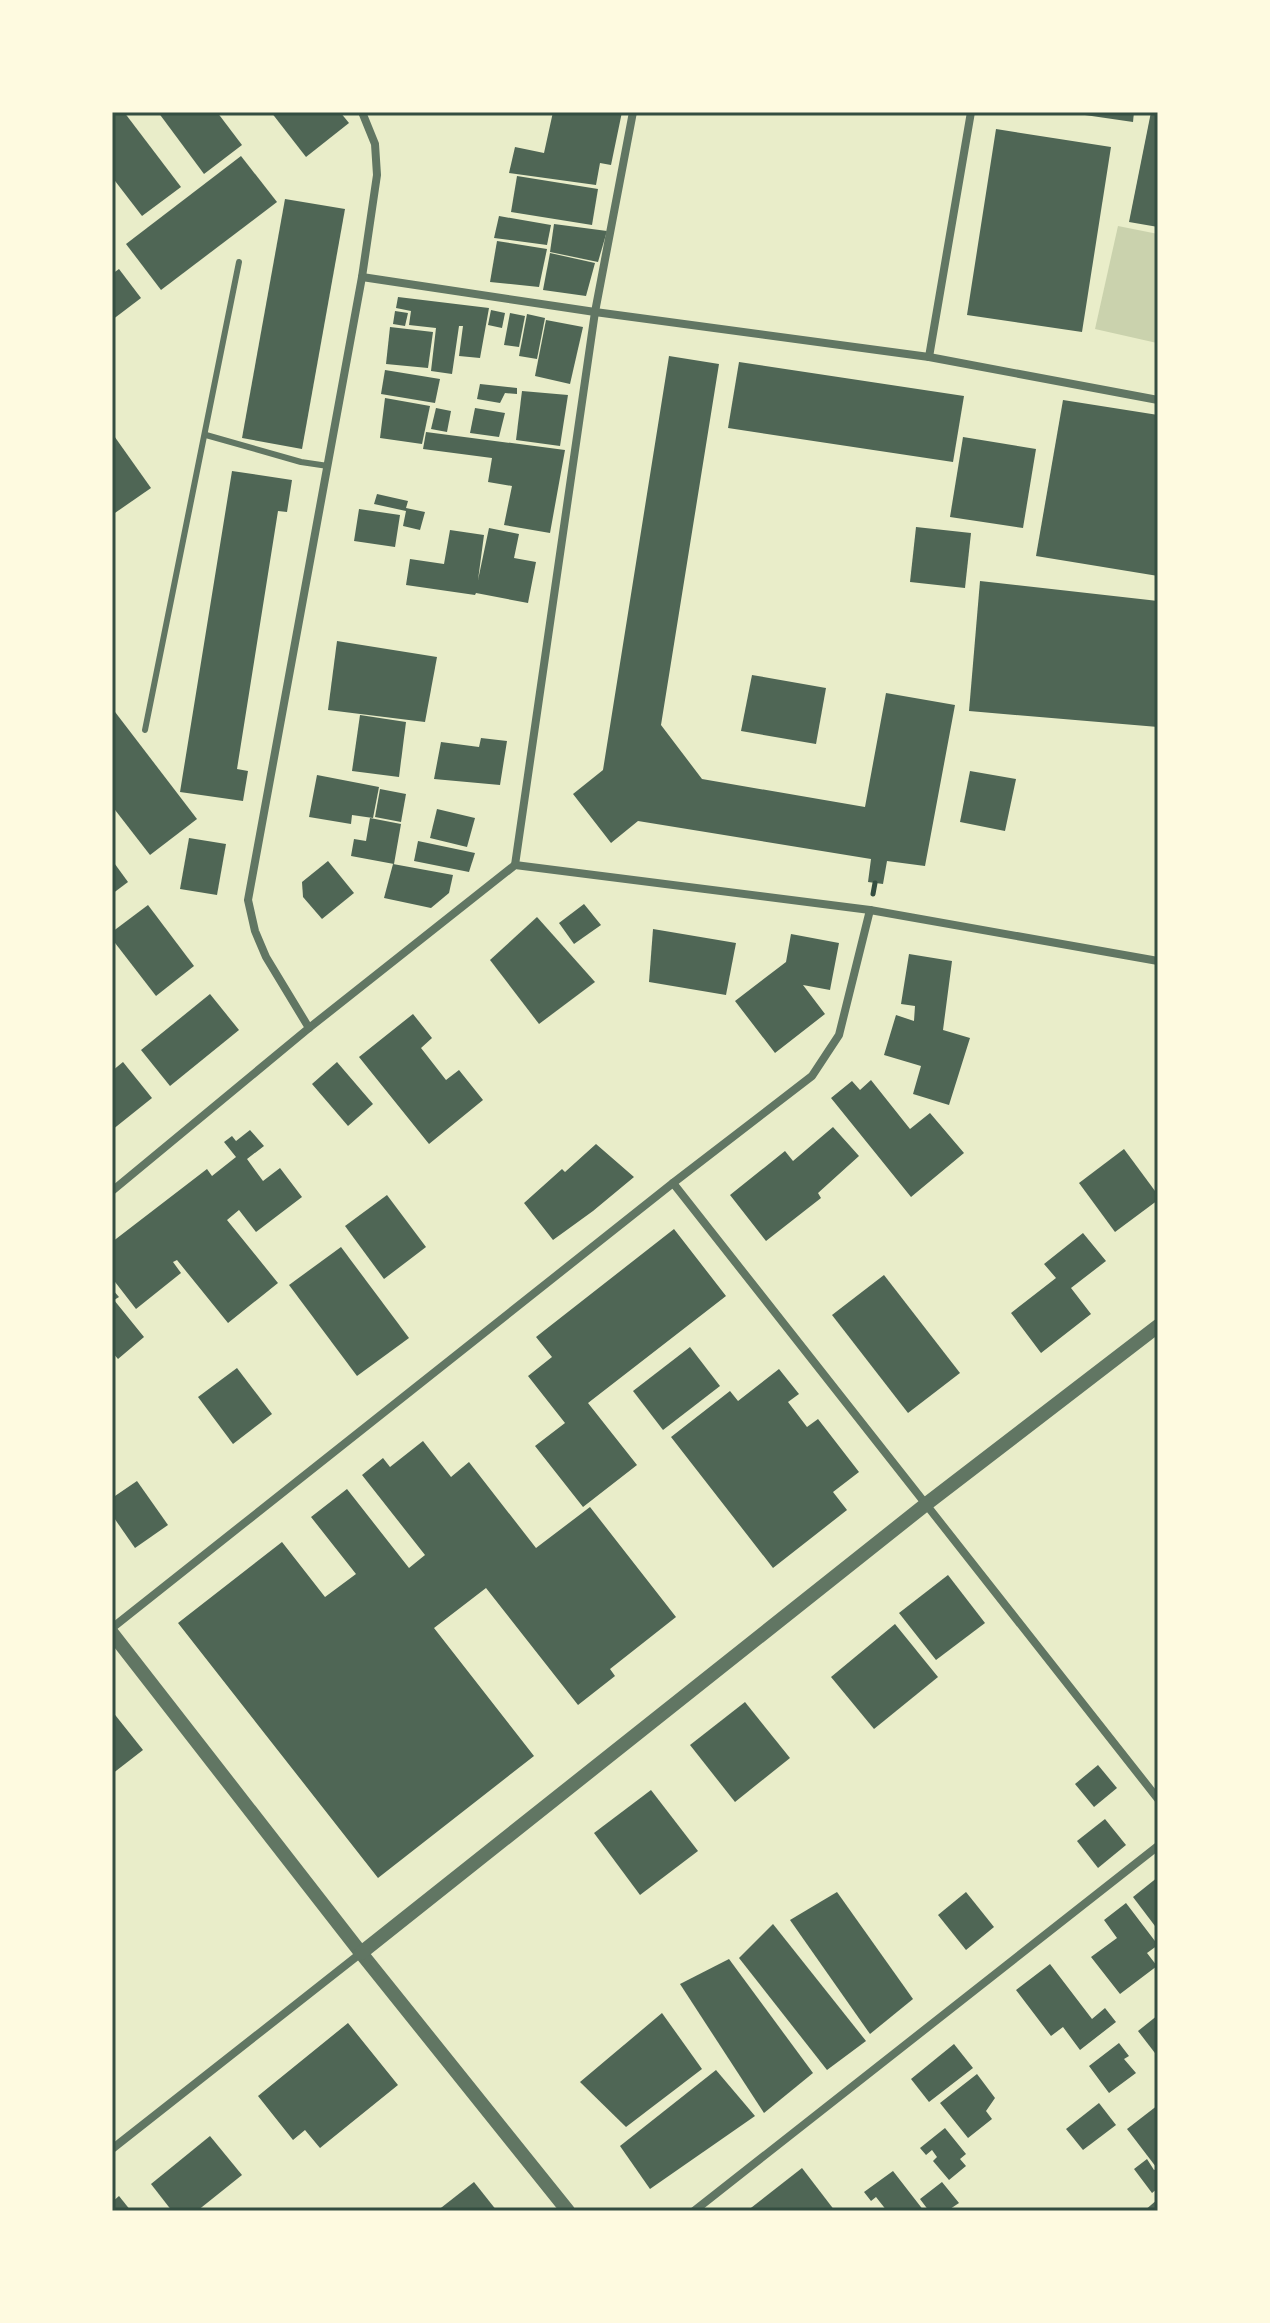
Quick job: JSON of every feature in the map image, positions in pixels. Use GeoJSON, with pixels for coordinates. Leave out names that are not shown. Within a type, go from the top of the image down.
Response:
{"type":"FeatureCollection","features":[{"type":"Feature","properties":{"kind":"street"},"geometry":{"type":"LineString","coordinates":[[309,1028],[266,957],[255,931],[248,900],[362,277],[377,175],[375,144],[362,112]]}},
{"type":"Feature","properties":{"kind":"street"},"geometry":{"type":"LineString","coordinates":[[112,1191],[309,1028],[515,865],[595,312],[633,112]]}},
{"type":"Feature","properties":{"kind":"street"},"geometry":{"type":"LineString","coordinates":[[929,357],[971,112]]}},
{"type":"Feature","properties":{"kind":"street"},"geometry":{"type":"LineString","coordinates":[[362,277],[929,357],[1158,400]]}},
{"type":"Feature","properties":{"kind":"street"},"geometry":{"type":"LineString","coordinates":[[515,865],[870,910],[1158,961]]}},
{"type":"Feature","properties":{"kind":"street"},"geometry":{"type":"LineString","coordinates":[[568,2211],[361,1953],[112,1631],[673,1183],[812,1076],[839,1035],[870,910]]}},
{"type":"Feature","properties":{"kind":"street"},"geometry":{"type":"LineString","coordinates":[[673,1183],[1158,1799]]}},
{"type":"Feature","properties":{"kind":"street"},"geometry":{"type":"LineString","coordinates":[[112,2149],[925,1505],[1158,1326]]}},
{"type":"Feature","properties":{"kind":"street"},"geometry":{"type":"LineString","coordinates":[[694,2211],[1158,1846]]}},
{"type":"Feature","properties":{"kind":"lane"},"geometry":{"type":"LineString","coordinates":[[145,730],[239,262]]}},
{"type":"Feature","properties":{"kind":"lane"},"geometry":{"type":"LineString","coordinates":[[206,435],[301,462],[328,466]]}},
{"type":"Feature","properties":{"kind":"green space"},"geometry":{"type":"Polygon","coordinates":[[[1118,226],[1158,234],[1157,343],[1095,329],[1118,226]]]}},
{"type":"Feature","properties":{"kind":"building"},"geometry":{"type":"Polygon","coordinates":[[[112,112],[124,112],[181,187],[142,216],[112,177],[112,112]]]}},
{"type":"Feature","properties":{"kind":"building"},"geometry":{"type":"Polygon","coordinates":[[[158,112],[217,112],[242,145],[204,174],[158,112]]]}},
{"type":"Feature","properties":{"kind":"building"},"geometry":{"type":"Polygon","coordinates":[[[271,112],[340,112],[349,123],[306,157],[271,112]]]}},
{"type":"Feature","properties":{"kind":"building"},"geometry":{"type":"Polygon","coordinates":[[[553,112],[622,112],[611,165],[600,163],[596,185],[509,173],[515,147],[544,153],[553,112]]]}},
{"type":"Feature","properties":{"kind":"building"},"geometry":{"type":"Polygon","coordinates":[[[1078,112],[1134,112],[1133,122],[1078,112]]]}},
{"type":"Feature","properties":{"kind":"building"},"geometry":{"type":"Polygon","coordinates":[[[1151,112],[1158,112],[1158,227],[1129,222],[1151,112]]]}},
{"type":"Feature","properties":{"kind":"building"},"geometry":{"type":"Polygon","coordinates":[[[996,129],[1111,147],[1082,332],[967,315],[996,129]]]}},
{"type":"Feature","properties":{"kind":"building"},"geometry":{"type":"Polygon","coordinates":[[[241,156],[277,202],[161,290],[126,244],[241,156]]]}},
{"type":"Feature","properties":{"kind":"building"},"geometry":{"type":"Polygon","coordinates":[[[517,176],[598,189],[592,225],[511,212],[517,176]]]}},
{"type":"Feature","properties":{"kind":"building"},"geometry":{"type":"Polygon","coordinates":[[[285,199],[345,209],[302,449],[242,438],[285,199]]]}},
{"type":"Feature","properties":{"kind":"building"},"geometry":{"type":"Polygon","coordinates":[[[499,216],[551,225],[547,245],[494,238],[499,216]]]}},
{"type":"Feature","properties":{"kind":"building"},"geometry":{"type":"Polygon","coordinates":[[[554,224],[607,231],[598,262],[550,252],[554,224]]]}},
{"type":"Feature","properties":{"kind":"building"},"geometry":{"type":"Polygon","coordinates":[[[497,241],[547,249],[539,287],[490,282],[497,241]]]}},
{"type":"Feature","properties":{"kind":"building"},"geometry":{"type":"Polygon","coordinates":[[[550,253],[595,263],[586,296],[543,290],[550,253]]]}},
{"type":"Feature","properties":{"kind":"building"},"geometry":{"type":"Polygon","coordinates":[[[119,269],[141,298],[112,320],[112,274],[119,269]]]}},
{"type":"Feature","properties":{"kind":"building"},"geometry":{"type":"Polygon","coordinates":[[[398,297],[489,308],[480,358],[459,356],[463,326],[459,326],[452,374],[431,371],[436,328],[409,325],[411,311],[396,308],[398,297]]]}},
{"type":"Feature","properties":{"kind":"building"},"geometry":{"type":"Polygon","coordinates":[[[491,310],[505,313],[502,328],[488,325],[491,310]]]}},
{"type":"Feature","properties":{"kind":"building"},"geometry":{"type":"Polygon","coordinates":[[[395,311],[408,313],[405,326],[393,324],[395,311]]]}},
{"type":"Feature","properties":{"kind":"building"},"geometry":{"type":"Polygon","coordinates":[[[510,313],[525,316],[519,347],[504,345],[510,313]]]}},
{"type":"Feature","properties":{"kind":"building"},"geometry":{"type":"Polygon","coordinates":[[[527,314],[545,318],[537,359],[519,356],[527,314]]]}},
{"type":"Feature","properties":{"kind":"building"},"geometry":{"type":"Polygon","coordinates":[[[546,320],[583,327],[570,384],[535,376],[546,320]]]}},
{"type":"Feature","properties":{"kind":"building"},"geometry":{"type":"Polygon","coordinates":[[[390,327],[433,332],[428,368],[386,364],[390,327]]]}},
{"type":"Feature","properties":{"kind":"building"},"geometry":{"type":"Polygon","coordinates":[[[669,356],[719,364],[661,725],[702,779],[865,807],[886,693],[955,705],[925,866],[887,861],[883,884],[868,882],[871,859],[638,821],[611,843],[573,794],[603,770],[669,356]]]}},
{"type":"Feature","properties":{"kind":"building"},"geometry":{"type":"Polygon","coordinates":[[[739,362],[964,396],[953,462],[728,428],[739,362]]]}},
{"type":"Feature","properties":{"kind":"building"},"geometry":{"type":"Polygon","coordinates":[[[385,370],[440,379],[435,403],[381,394],[385,370]]]}},
{"type":"Feature","properties":{"kind":"building"},"geometry":{"type":"Polygon","coordinates":[[[480,384],[517,388],[517,394],[505,393],[500,403],[477,399],[480,384]]]}},
{"type":"Feature","properties":{"kind":"building"},"geometry":{"type":"Polygon","coordinates":[[[522,391],[568,395],[560,446],[516,440],[522,391]]]}},
{"type":"Feature","properties":{"kind":"building"},"geometry":{"type":"Polygon","coordinates":[[[385,398],[430,406],[422,444],[380,438],[385,398]]]}},
{"type":"Feature","properties":{"kind":"building"},"geometry":{"type":"Polygon","coordinates":[[[1063,400],[1158,415],[1158,576],[1036,556],[1063,400]]]}},
{"type":"Feature","properties":{"kind":"building"},"geometry":{"type":"Polygon","coordinates":[[[436,408],[451,411],[447,432],[431,429],[436,408]]]}},
{"type":"Feature","properties":{"kind":"building"},"geometry":{"type":"Polygon","coordinates":[[[475,408],[505,413],[499,437],[470,433],[475,408]]]}},
{"type":"Feature","properties":{"kind":"building"},"geometry":{"type":"Polygon","coordinates":[[[426,432],[565,450],[550,533],[504,525],[512,486],[488,482],[492,458],[423,449],[426,432]]]}},
{"type":"Feature","properties":{"kind":"building"},"geometry":{"type":"Polygon","coordinates":[[[112,433],[151,488],[112,515],[112,433]]]}},
{"type":"Feature","properties":{"kind":"building"},"geometry":{"type":"Polygon","coordinates":[[[963,437],[1036,449],[1023,528],[950,517],[963,437]]]}},
{"type":"Feature","properties":{"kind":"building"},"geometry":{"type":"Polygon","coordinates":[[[232,471],[292,480],[287,512],[278,511],[237,769],[248,771],[243,801],[180,792],[232,471]]]}},
{"type":"Feature","properties":{"kind":"building"},"geometry":{"type":"Polygon","coordinates":[[[377,494],[408,501],[406,508],[425,512],[420,530],[403,526],[406,511],[374,504],[377,494]]]}},
{"type":"Feature","properties":{"kind":"building"},"geometry":{"type":"Polygon","coordinates":[[[359,509],[400,515],[395,547],[354,541],[359,509]]]}},
{"type":"Feature","properties":{"kind":"building"},"geometry":{"type":"Polygon","coordinates":[[[916,527],[971,533],[965,588],[910,582],[916,527]]]}},
{"type":"Feature","properties":{"kind":"building"},"geometry":{"type":"Polygon","coordinates":[[[489,528],[519,534],[514,558],[536,562],[528,603],[406,585],[410,559],[444,564],[450,530],[484,535],[478,580],[489,528]]]}},
{"type":"Feature","properties":{"kind":"building"},"geometry":{"type":"Polygon","coordinates":[[[980,581],[1158,601],[1158,727],[969,711],[980,581]]]}},
{"type":"Feature","properties":{"kind":"building"},"geometry":{"type":"Polygon","coordinates":[[[337,641],[437,657],[425,722],[328,710],[337,641]]]}},
{"type":"Feature","properties":{"kind":"building"},"geometry":{"type":"Polygon","coordinates":[[[752,675],[826,688],[816,744],[741,731],[752,675]]]}},
{"type":"Feature","properties":{"kind":"building"},"geometry":{"type":"Polygon","coordinates":[[[112,708],[197,819],[150,855],[112,806],[112,708]]]}},
{"type":"Feature","properties":{"kind":"building"},"geometry":{"type":"Polygon","coordinates":[[[360,715],[406,722],[399,777],[352,771],[360,715]]]}},
{"type":"Feature","properties":{"kind":"building"},"geometry":{"type":"Polygon","coordinates":[[[481,738],[507,741],[500,785],[434,779],[441,742],[479,747],[481,738]]]}},
{"type":"Feature","properties":{"kind":"building"},"geometry":{"type":"Polygon","coordinates":[[[970,771],[1016,779],[1005,831],[960,822],[970,771]]]}},
{"type":"Feature","properties":{"kind":"building"},"geometry":{"type":"Polygon","coordinates":[[[317,775],[379,787],[373,818],[352,815],[351,824],[309,817],[317,775]]]}},
{"type":"Feature","properties":{"kind":"building"},"geometry":{"type":"Polygon","coordinates":[[[380,789],[406,794],[401,822],[375,817],[380,789]]]}},
{"type":"Feature","properties":{"kind":"building"},"geometry":{"type":"Polygon","coordinates":[[[437,809],[475,818],[467,847],[430,838],[437,809]]]}},
{"type":"Feature","properties":{"kind":"building"},"geometry":{"type":"Polygon","coordinates":[[[370,818],[401,824],[394,864],[351,856],[354,839],[366,841],[370,818]]]}},
{"type":"Feature","properties":{"kind":"building"},"geometry":{"type":"Polygon","coordinates":[[[189,838],[226,844],[217,895],[180,889],[189,838]]]}},
{"type":"Feature","properties":{"kind":"building"},"geometry":{"type":"Polygon","coordinates":[[[418,841],[475,853],[469,872],[414,861],[418,841]]]}},
{"type":"Feature","properties":{"kind":"building"},"geometry":{"type":"Polygon","coordinates":[[[112,860],[128,882],[112,894],[112,860]]]}},
{"type":"Feature","properties":{"kind":"building"},"geometry":{"type":"Polygon","coordinates":[[[328,861],[354,893],[322,919],[303,897],[302,882],[328,861]]]}},
{"type":"Feature","properties":{"kind":"building"},"geometry":{"type":"Polygon","coordinates":[[[393,864],[453,875],[449,893],[431,908],[384,898],[393,864]]]}},
{"type":"Feature","properties":{"kind":"building"},"geometry":{"type":"Polygon","coordinates":[[[584,904],[601,925],[574,944],[559,923],[584,904]]]}},
{"type":"Feature","properties":{"kind":"building"},"geometry":{"type":"Polygon","coordinates":[[[148,905],[194,966],[156,996],[112,939],[112,932],[148,905]]]}},
{"type":"Feature","properties":{"kind":"building"},"geometry":{"type":"Polygon","coordinates":[[[537,917],[595,982],[539,1024],[490,960],[537,917]]]}},
{"type":"Feature","properties":{"kind":"building"},"geometry":{"type":"Polygon","coordinates":[[[653,929],[736,943],[726,995],[649,982],[653,929]]]}},
{"type":"Feature","properties":{"kind":"building"},"geometry":{"type":"Polygon","coordinates":[[[791,934],[839,943],[830,990],[803,985],[825,1014],[775,1053],[735,1001],[786,962],[791,934]]]}},
{"type":"Feature","properties":{"kind":"building"},"geometry":{"type":"Polygon","coordinates":[[[909,954],[952,961],[943,1030],[970,1038],[949,1105],[913,1094],[921,1066],[884,1055],[896,1015],[914,1021],[915,1006],[901,1004],[909,954]]]}},
{"type":"Feature","properties":{"kind":"building"},"geometry":{"type":"Polygon","coordinates":[[[210,994],[239,1030],[170,1086],[141,1050],[210,994]]]}},
{"type":"Feature","properties":{"kind":"building"},"geometry":{"type":"Polygon","coordinates":[[[413,1014],[432,1038],[421,1048],[446,1080],[459,1070],[483,1100],[429,1144],[359,1057],[413,1014]]]}},
{"type":"Feature","properties":{"kind":"building"},"geometry":{"type":"Polygon","coordinates":[[[123,1062],[152,1098],[112,1130],[112,1071],[123,1062]]]}},
{"type":"Feature","properties":{"kind":"building"},"geometry":{"type":"Polygon","coordinates":[[[337,1062],[373,1104],[348,1126],[312,1084],[337,1062]]]}},
{"type":"Feature","properties":{"kind":"building"},"geometry":{"type":"Polygon","coordinates":[[[871,1080],[910,1129],[930,1113],[964,1153],[911,1197],[831,1098],[852,1081],[860,1090],[871,1080]]]}},
{"type":"Feature","properties":{"kind":"building"},"geometry":{"type":"Polygon","coordinates":[[[833,1127],[859,1156],[818,1193],[821,1198],[766,1241],[730,1195],[785,1151],[793,1161],[833,1127]]]}},
{"type":"Feature","properties":{"kind":"building"},"geometry":{"type":"Polygon","coordinates":[[[250,1130],[264,1146],[247,1159],[263,1181],[280,1168],[302,1197],[256,1232],[239,1210],[227,1220],[278,1283],[228,1323],[177,1260],[173,1262],[181,1273],[136,1309],[112,1278],[112,1242],[207,1169],[212,1176],[236,1157],[224,1142],[232,1136],[236,1141],[250,1130]]]}},
{"type":"Feature","properties":{"kind":"building"},"geometry":{"type":"Polygon","coordinates":[[[596,1144],[634,1177],[553,1240],[524,1203],[596,1144]]]}},
{"type":"Feature","properties":{"kind":"building"},"geometry":{"type":"Polygon","coordinates":[[[1124,1149],[1158,1195],[1158,1200],[1115,1232],[1079,1183],[1124,1149]]]}},
{"type":"Feature","properties":{"kind":"building"},"geometry":{"type":"Polygon","coordinates":[[[387,1195],[426,1247],[384,1279],[345,1226],[387,1195]]]}},
{"type":"Feature","properties":{"kind":"building"},"geometry":{"type":"Polygon","coordinates":[[[674,1229],[726,1296],[588,1403],[637,1465],[583,1507],[535,1446],[565,1423],[528,1376],[552,1357],[536,1337],[674,1229]]]}},
{"type":"Feature","properties":{"kind":"building"},"geometry":{"type":"Polygon","coordinates":[[[1083,1233],[1106,1261],[1071,1288],[1091,1314],[1041,1353],[1011,1313],[1056,1278],[1044,1264],[1083,1233]]]}},
{"type":"Feature","properties":{"kind":"building"},"geometry":{"type":"Polygon","coordinates":[[[341,1247],[409,1338],[357,1376],[289,1285],[341,1247]]]}},
{"type":"Feature","properties":{"kind":"building"},"geometry":{"type":"Polygon","coordinates":[[[884,1275],[960,1373],[908,1413],[832,1315],[884,1275]]]}},
{"type":"Feature","properties":{"kind":"building"},"geometry":{"type":"Polygon","coordinates":[[[112,1289],[119,1297],[114,1300],[144,1337],[118,1359],[112,1352],[112,1289]]]}},
{"type":"Feature","properties":{"kind":"building"},"geometry":{"type":"Polygon","coordinates":[[[690,1347],[720,1386],[663,1430],[633,1391],[690,1347]]]}},
{"type":"Feature","properties":{"kind":"building"},"geometry":{"type":"Polygon","coordinates":[[[237,1368],[272,1414],[233,1444],[198,1397],[237,1368]]]}},
{"type":"Feature","properties":{"kind":"building"},"geometry":{"type":"Polygon","coordinates":[[[779,1369],[799,1394],[788,1402],[807,1427],[818,1419],[859,1472],[833,1492],[847,1510],[773,1568],[671,1437],[730,1391],[738,1401],[779,1369]]]}},
{"type":"Feature","properties":{"kind":"building"},"geometry":{"type":"Polygon","coordinates":[[[423,1441],[451,1477],[469,1462],[536,1548],[590,1507],[676,1617],[610,1669],[615,1676],[578,1705],[486,1588],[434,1628],[534,1756],[378,1878],[178,1623],[282,1542],[325,1597],[356,1574],[311,1517],[347,1489],[409,1568],[425,1555],[362,1475],[383,1458],[390,1467],[423,1441]]]}},
{"type":"Feature","properties":{"kind":"building"},"geometry":{"type":"Polygon","coordinates":[[[137,1481],[168,1525],[135,1548],[112,1515],[112,1498],[137,1481]]]}},
{"type":"Feature","properties":{"kind":"building"},"geometry":{"type":"Polygon","coordinates":[[[948,1575],[985,1623],[936,1660],[899,1613],[948,1575]]]}},
{"type":"Feature","properties":{"kind":"building"},"geometry":{"type":"Polygon","coordinates":[[[895,1624],[938,1677],[874,1729],[831,1677],[895,1624]]]}},
{"type":"Feature","properties":{"kind":"building"},"geometry":{"type":"Polygon","coordinates":[[[745,1702],[790,1758],[735,1802],[690,1745],[745,1702]]]}},
{"type":"Feature","properties":{"kind":"building"},"geometry":{"type":"Polygon","coordinates":[[[112,1711],[143,1750],[112,1774],[112,1711]]]}},
{"type":"Feature","properties":{"kind":"building"},"geometry":{"type":"Polygon","coordinates":[[[1098,1765],[1117,1788],[1094,1807],[1075,1784],[1098,1765]]]}},
{"type":"Feature","properties":{"kind":"building"},"geometry":{"type":"Polygon","coordinates":[[[651,1790],[698,1851],[640,1895],[594,1833],[651,1790]]]}},
{"type":"Feature","properties":{"kind":"building"},"geometry":{"type":"Polygon","coordinates":[[[1105,1819],[1126,1845],[1098,1868],[1077,1841],[1105,1819]]]}},
{"type":"Feature","properties":{"kind":"building"},"geometry":{"type":"Polygon","coordinates":[[[1158,1877],[1158,1930],[1133,1897],[1158,1877]]]}},
{"type":"Feature","properties":{"kind":"building"},"geometry":{"type":"Polygon","coordinates":[[[837,1892],[913,1999],[870,2034],[790,1920],[837,1892]]]}},
{"type":"Feature","properties":{"kind":"building"},"geometry":{"type":"Polygon","coordinates":[[[966,1892],[994,1927],[966,1950],[938,1915],[966,1892]]]}},
{"type":"Feature","properties":{"kind":"building"},"geometry":{"type":"Polygon","coordinates":[[[1126,1903],[1158,1945],[1147,1953],[1157,1966],[1120,1994],[1091,1957],[1117,1938],[1104,1920],[1126,1903]]]}},
{"type":"Feature","properties":{"kind":"building"},"geometry":{"type":"Polygon","coordinates":[[[773,1924],[866,2041],[827,2070],[739,1958],[773,1924]]]}},
{"type":"Feature","properties":{"kind":"building"},"geometry":{"type":"Polygon","coordinates":[[[729,1959],[813,2073],[764,2113],[680,1984],[729,1959]]]}},
{"type":"Feature","properties":{"kind":"building"},"geometry":{"type":"Polygon","coordinates":[[[1050,1964],[1092,2019],[1105,2008],[1116,2022],[1080,2050],[1063,2027],[1051,2036],[1016,1990],[1050,1964]]]}},
{"type":"Feature","properties":{"kind":"building"},"geometry":{"type":"Polygon","coordinates":[[[662,2013],[702,2069],[626,2127],[580,2082],[662,2013]]]}},
{"type":"Feature","properties":{"kind":"building"},"geometry":{"type":"Polygon","coordinates":[[[1158,2015],[1158,2057],[1138,2031],[1158,2015]]]}},
{"type":"Feature","properties":{"kind":"building"},"geometry":{"type":"Polygon","coordinates":[[[348,2023],[398,2085],[320,2148],[305,2130],[293,2140],[258,2096],[348,2023]]]}},
{"type":"Feature","properties":{"kind":"building"},"geometry":{"type":"Polygon","coordinates":[[[1119,2043],[1129,2056],[1124,2059],[1136,2073],[1109,2093],[1089,2066],[1119,2043]]]}},
{"type":"Feature","properties":{"kind":"building"},"geometry":{"type":"Polygon","coordinates":[[[954,2044],[973,2068],[929,2102],[911,2079],[954,2044]]]}},
{"type":"Feature","properties":{"kind":"building"},"geometry":{"type":"Polygon","coordinates":[[[716,2070],[755,2116],[650,2189],[620,2146],[716,2070]]]}},
{"type":"Feature","properties":{"kind":"building"},"geometry":{"type":"Polygon","coordinates":[[[977,2074],[995,2098],[986,2111],[992,2119],[968,2138],[940,2103],[977,2074]]]}},
{"type":"Feature","properties":{"kind":"building"},"geometry":{"type":"Polygon","coordinates":[[[1099,2103],[1116,2125],[1083,2150],[1066,2129],[1099,2103]]]}},
{"type":"Feature","properties":{"kind":"building"},"geometry":{"type":"Polygon","coordinates":[[[1158,2105],[1158,2165],[1156,2167],[1127,2129],[1158,2105]]]}},
{"type":"Feature","properties":{"kind":"building"},"geometry":{"type":"Polygon","coordinates":[[[945,2128],[966,2154],[960,2159],[966,2166],[949,2180],[933,2161],[937,2157],[932,2150],[926,2155],[920,2148],[945,2128]]]}},
{"type":"Feature","properties":{"kind":"building"},"geometry":{"type":"Polygon","coordinates":[[[210,2136],[242,2175],[197,2211],[172,2211],[151,2184],[210,2136]]]}},
{"type":"Feature","properties":{"kind":"building"},"geometry":{"type":"Polygon","coordinates":[[[1147,2159],[1154,2170],[1158,2169],[1158,2188],[1152,2193],[1134,2169],[1147,2159]]]}},
{"type":"Feature","properties":{"kind":"building"},"geometry":{"type":"Polygon","coordinates":[[[802,2168],[835,2211],[747,2211],[802,2168]]]}},
{"type":"Feature","properties":{"kind":"building"},"geometry":{"type":"Polygon","coordinates":[[[893,2171],[924,2211],[887,2211],[876,2197],[871,2201],[864,2192],[893,2171]]]}},
{"type":"Feature","properties":{"kind":"building"},"geometry":{"type":"Polygon","coordinates":[[[474,2182],[497,2211],[437,2211],[474,2182]]]}},
{"type":"Feature","properties":{"kind":"building"},"geometry":{"type":"Polygon","coordinates":[[[942,2182],[959,2203],[947,2211],[943,2208],[929,2211],[920,2199],[942,2182]]]}},
{"type":"Feature","properties":{"kind":"building"},"geometry":{"type":"Polygon","coordinates":[[[119,2196],[131,2211],[112,2211],[112,2202],[119,2196]]]}},
{"type":"Feature","properties":{"kind":"building"},"geometry":{"type":"Polygon","coordinates":[[[1158,2199],[1158,2211],[1144,2211],[1158,2199]]]}}]}
